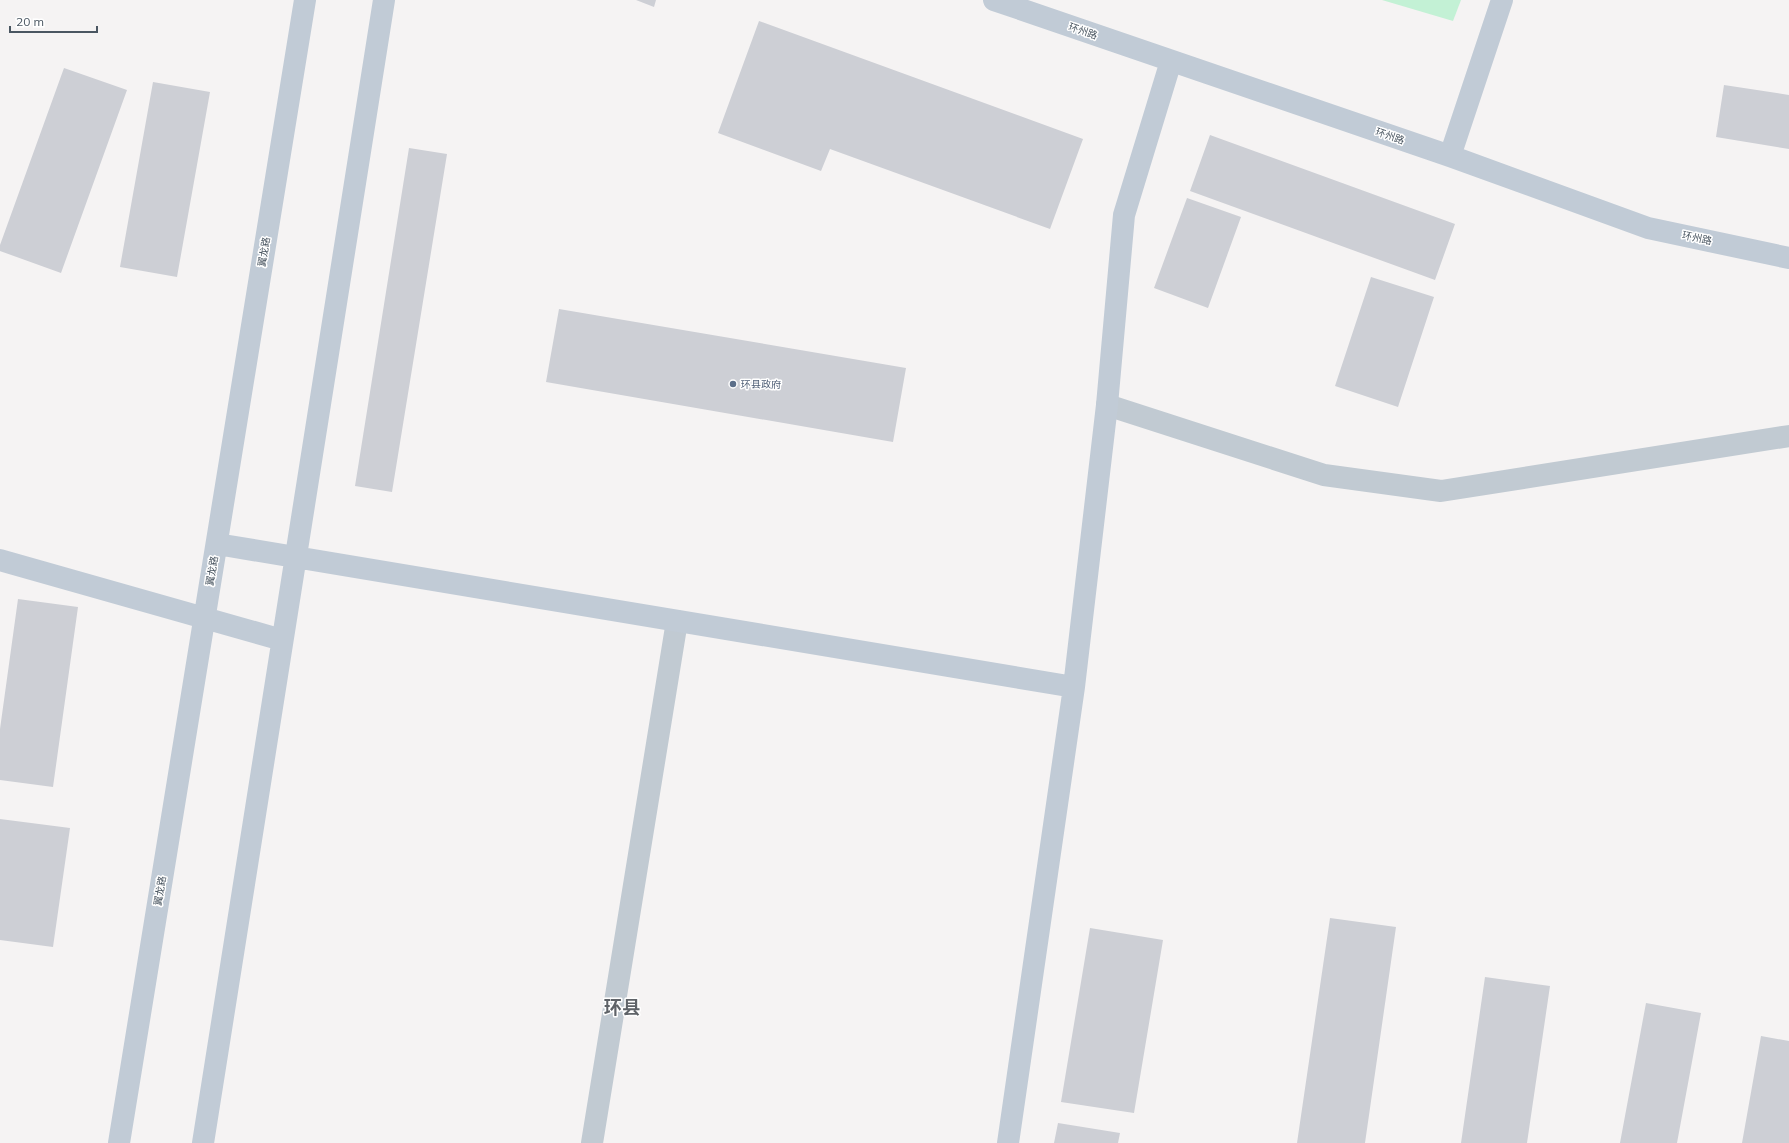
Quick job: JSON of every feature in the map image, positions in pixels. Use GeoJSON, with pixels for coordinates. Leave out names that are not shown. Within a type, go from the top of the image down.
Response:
{"type":"FeatureCollection","features":[{"type":"Feature","properties":{"kind":"main road","name":"翼龙路"},"geometry":{"type":"LineString","coordinates":[[119,1143],[305,0]]}},
{"type":"Feature","properties":{"kind":"main road"},"geometry":{"type":"LineString","coordinates":[[203,1143],[384,0]]}},
{"type":"Feature","properties":{"kind":"main road","name":"环州路"},"geometry":{"type":"LineString","coordinates":[[994,0],[1030,6],[1171,61],[1450,156],[1648,228],[1789,258]]}},
{"type":"Feature","properties":{"kind":"main road"},"geometry":{"type":"LineString","coordinates":[[1450,156],[1502,0]]}},
{"type":"Feature","properties":{"kind":"main road"},"geometry":{"type":"LineString","coordinates":[[1008,1143],[1074,687],[1107,405],[1124,215],[1171,61]]}},
{"type":"Feature","properties":{"kind":"main road"},"geometry":{"type":"LineString","coordinates":[[217,544],[296,556],[677,622],[1074,687]]}},
{"type":"Feature","properties":{"kind":"main road"},"geometry":{"type":"LineString","coordinates":[[0,560],[282,640]]}},
{"type":"Feature","properties":{"kind":"street"},"geometry":{"type":"LineString","coordinates":[[1107,405],[1324,475],[1441,492],[1789,436]]}},
{"type":"Feature","properties":{"kind":"street"},"geometry":{"type":"LineString","coordinates":[[592,1143],[677,622]]}},
{"type":"Feature","properties":{"kind":"green space"},"geometry":{"type":"Polygon","coordinates":[[[1382,0],[1461,0],[1453,21],[1382,0]]]}},
{"type":"Feature","properties":{"kind":"building"},"geometry":{"type":"Polygon","coordinates":[[[636,0],[656,0],[654,7],[636,0]]]}},
{"type":"Feature","properties":{"kind":"building"},"geometry":{"type":"Polygon","coordinates":[[[759,21],[1083,139],[1050,229],[830,149],[821,171],[718,133],[759,21]]]}},
{"type":"Feature","properties":{"kind":"building"},"geometry":{"type":"Polygon","coordinates":[[[64,68],[127,90],[61,273],[0,251],[0,245],[64,68]]]}},
{"type":"Feature","properties":{"kind":"building"},"geometry":{"type":"Polygon","coordinates":[[[153,82],[210,92],[177,277],[120,267],[153,82]]]}},
{"type":"Feature","properties":{"kind":"building"},"geometry":{"type":"Polygon","coordinates":[[[1724,85],[1789,95],[1789,149],[1716,137],[1724,85]]]}},
{"type":"Feature","properties":{"kind":"building"},"geometry":{"type":"Polygon","coordinates":[[[1210,135],[1455,224],[1435,280],[1190,191],[1210,135]]]}},
{"type":"Feature","properties":{"kind":"building"},"geometry":{"type":"Polygon","coordinates":[[[409,148],[447,154],[392,492],[355,486],[409,148]]]}},
{"type":"Feature","properties":{"kind":"building"},"geometry":{"type":"Polygon","coordinates":[[[1187,198],[1241,217],[1208,308],[1154,288],[1187,198]]]}},
{"type":"Feature","properties":{"kind":"building"},"geometry":{"type":"Polygon","coordinates":[[[1371,277],[1434,297],[1398,407],[1335,386],[1371,277]]]}},
{"type":"Feature","properties":{"kind":"building"},"geometry":{"type":"Polygon","coordinates":[[[559,309],[906,368],[893,442],[546,382],[559,309]]]}},
{"type":"Feature","properties":{"kind":"building"},"geometry":{"type":"Polygon","coordinates":[[[18,599],[78,607],[53,787],[0,780],[0,729],[18,599]]]}},
{"type":"Feature","properties":{"kind":"building"},"geometry":{"type":"Polygon","coordinates":[[[0,819],[70,828],[53,947],[0,940],[0,819]]]}},
{"type":"Feature","properties":{"kind":"building"},"geometry":{"type":"Polygon","coordinates":[[[1330,918],[1396,927],[1365,1143],[1297,1143],[1330,918]]]}},
{"type":"Feature","properties":{"kind":"building"},"geometry":{"type":"Polygon","coordinates":[[[1090,928],[1163,940],[1134,1113],[1061,1102],[1090,928]]]}},
{"type":"Feature","properties":{"kind":"building"},"geometry":{"type":"Polygon","coordinates":[[[1485,977],[1550,986],[1527,1143],[1461,1143],[1485,977]]]}},
{"type":"Feature","properties":{"kind":"building"},"geometry":{"type":"Polygon","coordinates":[[[1646,1003],[1701,1013],[1677,1143],[1620,1143],[1646,1003]]]}},
{"type":"Feature","properties":{"kind":"building"},"geometry":{"type":"Polygon","coordinates":[[[1761,1036],[1789,1041],[1789,1143],[1742,1143],[1761,1036]]]}},
{"type":"Feature","properties":{"kind":"building"},"geometry":{"type":"Polygon","coordinates":[[[1058,1123],[1120,1133],[1118,1143],[1054,1143],[1058,1123]]]}},
{"type":"Feature","properties":{"kind":"place","name":"环县政府"},"geometry":{"type":"Point","coordinates":[733,384]}},
{"type":"Feature","properties":{"kind":"district","name":"环县"},"geometry":{"type":"Point","coordinates":[622,1007]}}]}
